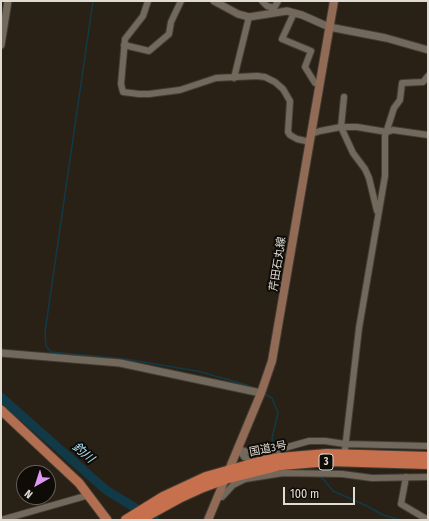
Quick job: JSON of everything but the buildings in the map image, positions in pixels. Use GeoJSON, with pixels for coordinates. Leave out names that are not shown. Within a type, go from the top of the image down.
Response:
{"type":"FeatureCollection","features":[{"type":"Feature","properties":{"kind":"highway","name":"国道3号"},"geometry":{"type":"LineString","coordinates":[[132,519],[152,507],[203,487],[227,474],[259,462],[280,458],[327,454],[428,457]]}},
{"type":"Feature","properties":{"kind":"highway","name":"国道3号"},"geometry":{"type":"LineString","coordinates":[[227,474],[281,465],[329,461],[428,464]]}},
{"type":"Feature","properties":{"kind":"main road","name":"芹田石丸線"},"geometry":{"type":"LineString","coordinates":[[208,520],[262,393],[276,341],[334,1]]}},
{"type":"Feature","properties":{"kind":"main road"},"geometry":{"type":"LineString","coordinates":[[1,411],[89,495],[104,519]]}},
{"type":"Feature","properties":{"kind":"street"},"geometry":{"type":"LineString","coordinates":[[1,45],[8,1]]}},
{"type":"Feature","properties":{"kind":"street"},"geometry":{"type":"LineString","coordinates":[[148,1],[143,16],[129,32],[124,45],[124,65],[121,84],[122,92],[139,94],[170,91],[190,87],[206,80],[257,76],[275,82],[283,89],[290,101],[288,132],[297,139],[311,138],[320,131],[342,127],[369,128],[387,132],[393,130],[428,134]]}},
{"type":"Feature","properties":{"kind":"street"},"geometry":{"type":"LineString","coordinates":[[124,45],[149,51],[168,34],[171,22],[181,1]]}},
{"type":"Feature","properties":{"kind":"street"},"geometry":{"type":"LineString","coordinates":[[214,1],[238,14],[249,17],[272,11],[287,11],[329,27],[386,38],[428,50]]}},
{"type":"Feature","properties":{"kind":"street"},"geometry":{"type":"LineString","coordinates":[[262,1],[272,11]]}},
{"type":"Feature","properties":{"kind":"street"},"geometry":{"type":"LineString","coordinates":[[272,11],[278,1]]}},
{"type":"Feature","properties":{"kind":"street"},"geometry":{"type":"LineString","coordinates":[[294,13],[282,39],[311,51],[305,67],[315,83],[320,84]]}},
{"type":"Feature","properties":{"kind":"street"},"geometry":{"type":"LineString","coordinates":[[234,78],[249,17]]}},
{"type":"Feature","properties":{"kind":"street"},"geometry":{"type":"LineString","coordinates":[[345,446],[359,328],[385,176],[385,136],[394,108],[400,100],[402,83],[424,82],[428,76]]}},
{"type":"Feature","properties":{"kind":"street"},"geometry":{"type":"LineString","coordinates":[[344,97],[342,127],[353,152],[365,169],[369,178],[378,213]]}},
{"type":"Feature","properties":{"kind":"street"},"geometry":{"type":"LineString","coordinates":[[1,353],[120,363],[262,393]]}},
{"type":"Feature","properties":{"kind":"street"},"geometry":{"type":"LineString","coordinates":[[239,449],[251,453],[263,454],[309,442],[345,446],[428,446]]}},
{"type":"Feature","properties":{"kind":"street"},"geometry":{"type":"LineString","coordinates":[[239,449],[244,457],[249,461],[259,462]]}},
{"type":"Feature","properties":{"kind":"street"},"geometry":{"type":"LineString","coordinates":[[342,474],[343,465]]}},
{"type":"Feature","properties":{"kind":"street"},"geometry":{"type":"LineString","coordinates":[[217,497],[222,497],[233,485],[245,479],[283,473],[342,474],[372,478],[428,477]]}},
{"type":"Feature","properties":{"kind":"street"},"geometry":{"type":"LineString","coordinates":[[406,477],[401,504],[428,520]]}},
{"type":"Feature","properties":{"kind":"street"},"geometry":{"type":"LineString","coordinates":[[1,520],[89,495]]}},
{"type":"Feature","properties":{"kind":"waterway"},"geometry":{"type":"LineString","coordinates":[[93,1],[45,332],[46,346],[51,352],[125,359],[197,371],[247,385]]}},
{"type":"Feature","properties":{"kind":"waterway"},"geometry":{"type":"LineString","coordinates":[[265,394],[272,398],[278,413],[272,438],[274,449]]}},
{"type":"Feature","properties":{"kind":"waterway","name":"釣川"},"geometry":{"type":"LineString","coordinates":[[1,397],[106,490],[155,520]]}},
{"type":"Feature","properties":{"kind":"waterway"},"geometry":{"type":"LineString","coordinates":[[318,476],[324,480],[333,491],[383,515],[400,520]]}}]}
